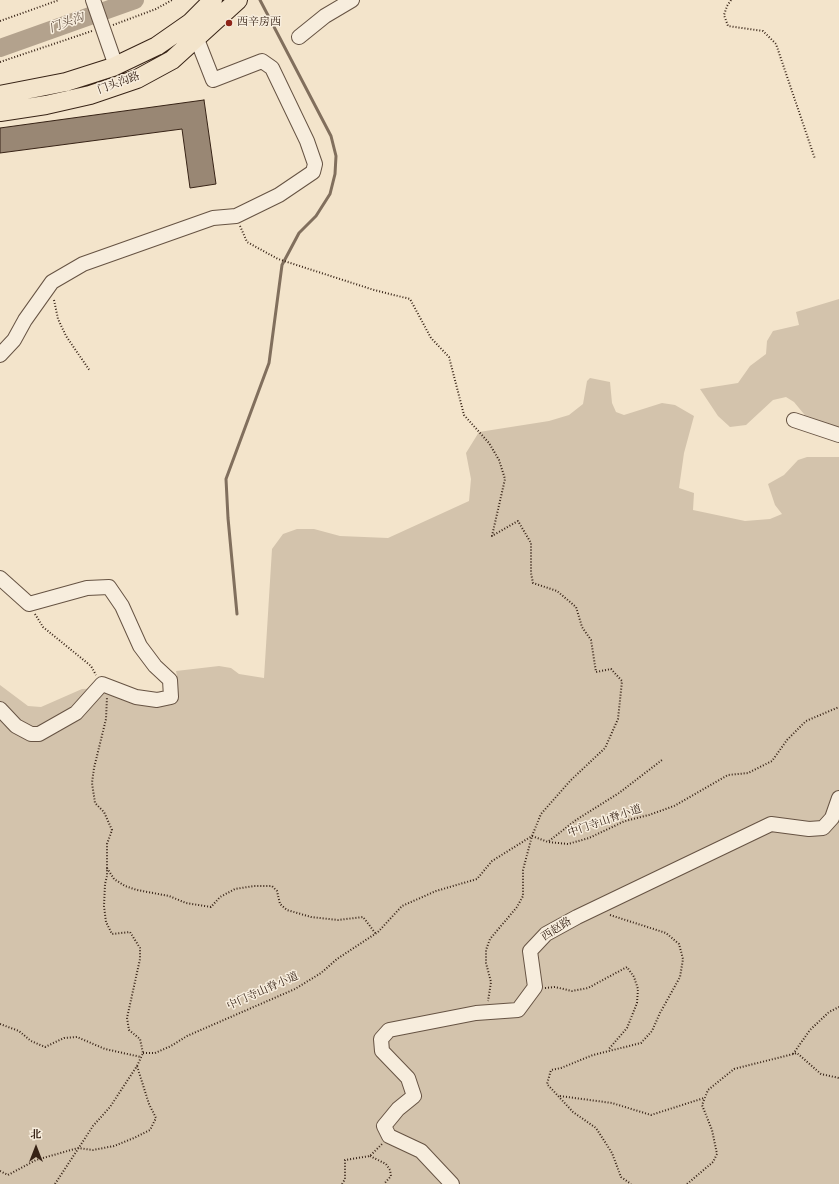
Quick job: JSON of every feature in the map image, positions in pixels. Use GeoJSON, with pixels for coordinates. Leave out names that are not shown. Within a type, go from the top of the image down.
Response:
{"type":"FeatureCollection","features":[{"type":"Feature","properties":{"kind":"main road","name":"门头沟路"},"geometry":{"type":"LineString","coordinates":[[0,112],[90,94],[137,79],[172,60],[194,30],[213,0]]}},
{"type":"Feature","properties":{"kind":"main road","name":"门头沟路"},"geometry":{"type":"LineString","coordinates":[[0,95],[66,82],[116,66],[156,46],[194,30],[238,0]]}},
{"type":"Feature","properties":{"kind":"street"},"geometry":{"type":"LineString","coordinates":[[93,0],[116,66]]}},
{"type":"Feature","properties":{"kind":"street"},"geometry":{"type":"LineString","coordinates":[[299,37],[325,16],[352,0]]}},
{"type":"Feature","properties":{"kind":"street"},"geometry":{"type":"LineString","coordinates":[[0,355],[14,340],[25,320],[52,282],[83,264],[213,218],[236,216],[279,195],[313,172],[315,164],[307,141],[272,68],[262,61],[213,80],[194,30]]}},
{"type":"Feature","properties":{"kind":"street"},"geometry":{"type":"LineString","coordinates":[[794,420],[839,435]]}},
{"type":"Feature","properties":{"kind":"street"},"geometry":{"type":"LineString","coordinates":[[0,578],[29,604],[87,588],[108,587],[122,606],[140,646],[155,666],[170,680],[171,697],[157,700],[136,697],[102,684],[76,713],[39,734],[31,734],[16,726],[0,709]]}},
{"type":"Feature","properties":{"kind":"street","name":"西赵路"},"geometry":{"type":"LineString","coordinates":[[535,987],[530,951],[546,934],[596,908],[772,824],[809,829],[823,828],[832,818],[839,798]]}},
{"type":"Feature","properties":{"kind":"street"},"geometry":{"type":"LineString","coordinates":[[452,1184],[421,1151],[389,1136],[384,1126],[398,1109],[414,1096],[408,1078],[382,1051],[381,1039],[389,1030],[476,1013],[518,1010],[535,987]]}},
{"type":"Feature","properties":{"kind":"path"},"geometry":{"type":"LineString","coordinates":[[0,21],[59,0]]}},
{"type":"Feature","properties":{"kind":"path"},"geometry":{"type":"LineString","coordinates":[[0,62],[102,26],[156,9],[172,0]]}},
{"type":"Feature","properties":{"kind":"path"},"geometry":{"type":"LineString","coordinates":[[731,0],[726,6],[724,15],[728,26],[763,31],[776,44],[815,159]]}},
{"type":"Feature","properties":{"kind":"path"},"geometry":{"type":"LineString","coordinates":[[236,216],[247,242],[278,259],[374,290],[410,299],[431,338],[449,357],[464,415],[489,443],[499,460],[506,479],[492,536],[518,521],[531,543],[531,573],[533,584],[557,591],[576,607],[582,627],[591,640],[596,672],[611,669],[622,681],[618,719],[605,748],[571,780],[541,814],[532,836],[523,870],[523,896],[517,907],[490,939],[486,950],[486,963],[491,982],[489,1001],[476,1013]]}},
{"type":"Feature","properties":{"kind":"path"},"geometry":{"type":"LineString","coordinates":[[52,282],[58,319],[66,336],[90,371]]}},
{"type":"Feature","properties":{"kind":"path"},"geometry":{"type":"LineString","coordinates":[[29,604],[43,627],[91,666],[107,695],[106,719],[94,768],[92,783],[95,803],[104,812],[112,830],[107,844],[107,868],[104,892],[106,922],[112,934],[130,932],[140,948],[140,959],[127,1018],[129,1030],[140,1039],[143,1053],[137,1066],[110,1107],[78,1148],[55,1184]]}},
{"type":"Feature","properties":{"kind":"path","name":"中门寺山脊小道"},"geometry":{"type":"LineString","coordinates":[[143,1053],[155,1053],[171,1046],[187,1036],[295,989],[321,974],[337,959],[376,934],[402,906],[436,891],[477,879],[492,861],[532,836],[548,842],[568,844],[589,838],[625,821],[649,816],[674,806],[728,775],[748,773],[772,761],[787,740],[806,721],[839,707]]}},
{"type":"Feature","properties":{"kind":"path"},"geometry":{"type":"LineString","coordinates":[[548,842],[576,820],[619,793],[662,760]]}},
{"type":"Feature","properties":{"kind":"path"},"geometry":{"type":"LineString","coordinates":[[107,868],[114,879],[125,886],[186,903],[211,907],[220,896],[235,889],[254,886],[272,886],[277,891],[280,904],[287,910],[311,917],[338,920],[363,917],[376,934]]}},
{"type":"Feature","properties":{"kind":"path"},"geometry":{"type":"LineString","coordinates":[[596,908],[604,913],[666,933],[679,944],[683,959],[680,977],[652,1031],[641,1043],[593,1054],[561,1068],[551,1070],[547,1084],[573,1112],[596,1128],[612,1153],[621,1177],[631,1184]]}},
{"type":"Feature","properties":{"kind":"path"},"geometry":{"type":"LineString","coordinates":[[535,987],[555,987],[572,991],[588,988],[627,967],[634,977],[638,989],[637,1003],[627,1028],[608,1051]]}},
{"type":"Feature","properties":{"kind":"path"},"geometry":{"type":"LineString","coordinates":[[792,1055],[810,1030],[829,1012],[839,1007]]}},
{"type":"Feature","properties":{"kind":"path"},"geometry":{"type":"LineString","coordinates":[[0,1024],[19,1030],[31,1041],[45,1047],[64,1038],[77,1037],[105,1049],[141,1058]]}},
{"type":"Feature","properties":{"kind":"path"},"geometry":{"type":"LineString","coordinates":[[687,1184],[713,1162],[717,1154],[712,1130],[702,1105],[708,1090],[734,1069],[797,1053],[821,1074],[839,1078]]}},
{"type":"Feature","properties":{"kind":"path"},"geometry":{"type":"LineString","coordinates":[[0,1171],[8,1175],[36,1160],[78,1148],[93,1150],[114,1146],[150,1130],[156,1118],[149,1104],[137,1066]]}},
{"type":"Feature","properties":{"kind":"path"},"geometry":{"type":"LineString","coordinates":[[559,1096],[612,1103],[651,1115],[705,1097]]}},
{"type":"Feature","properties":{"kind":"path"},"geometry":{"type":"LineString","coordinates":[[370,1156],[389,1136]]}},
{"type":"Feature","properties":{"kind":"path"},"geometry":{"type":"LineString","coordinates":[[342,1184],[345,1179],[345,1160],[370,1156],[386,1164],[390,1170],[391,1176],[384,1184]]}},
{"type":"Feature","properties":{"kind":"shaded area"},"geometry":{"type":"Polygon","coordinates":[[[839,299],[839,435],[813,425],[794,402],[786,397],[773,400],[746,425],[730,427],[718,416],[700,389],[738,383],[750,366],[766,354],[767,341],[773,331],[799,325],[796,312],[839,299]]]}},
{"type":"Feature","properties":{"kind":"shaded area"},"geometry":{"type":"Polygon","coordinates":[[[590,378],[610,382],[612,403],[616,412],[624,415],[662,403],[675,405],[694,416],[684,453],[679,488],[694,493],[693,510],[745,521],[770,519],[782,514],[775,505],[768,484],[784,475],[798,460],[807,457],[839,457],[839,1184],[0,1184],[0,685],[28,706],[41,707],[82,689],[102,688],[176,696],[178,682],[176,671],[219,666],[231,668],[239,674],[264,678],[272,549],[283,534],[297,529],[314,529],[340,536],[388,538],[469,501],[471,479],[466,453],[479,432],[549,421],[569,415],[583,404],[587,381],[590,378]]]}},
{"type":"Feature","properties":{"kind":"building"},"geometry":{"type":"Polygon","coordinates":[[[204,100],[216,184],[190,188],[182,129],[0,153],[0,128],[204,100]]]}},
{"type":"Feature","properties":{"kind":"waterway","name":"门头沟"},"geometry":{"type":"LineString","coordinates":[[0,48],[135,0]]}},
{"type":"Feature","properties":{"kind":"waterway"},"geometry":{"type":"LineString","coordinates":[[237,614],[226,479],[269,363],[282,265],[299,233],[316,216],[330,194],[335,174],[336,156],[331,136],[260,0]]}},
{"type":"Feature","properties":{"kind":"place","name":"西辛房西"},"geometry":{"type":"Point","coordinates":[229,23]}}]}
